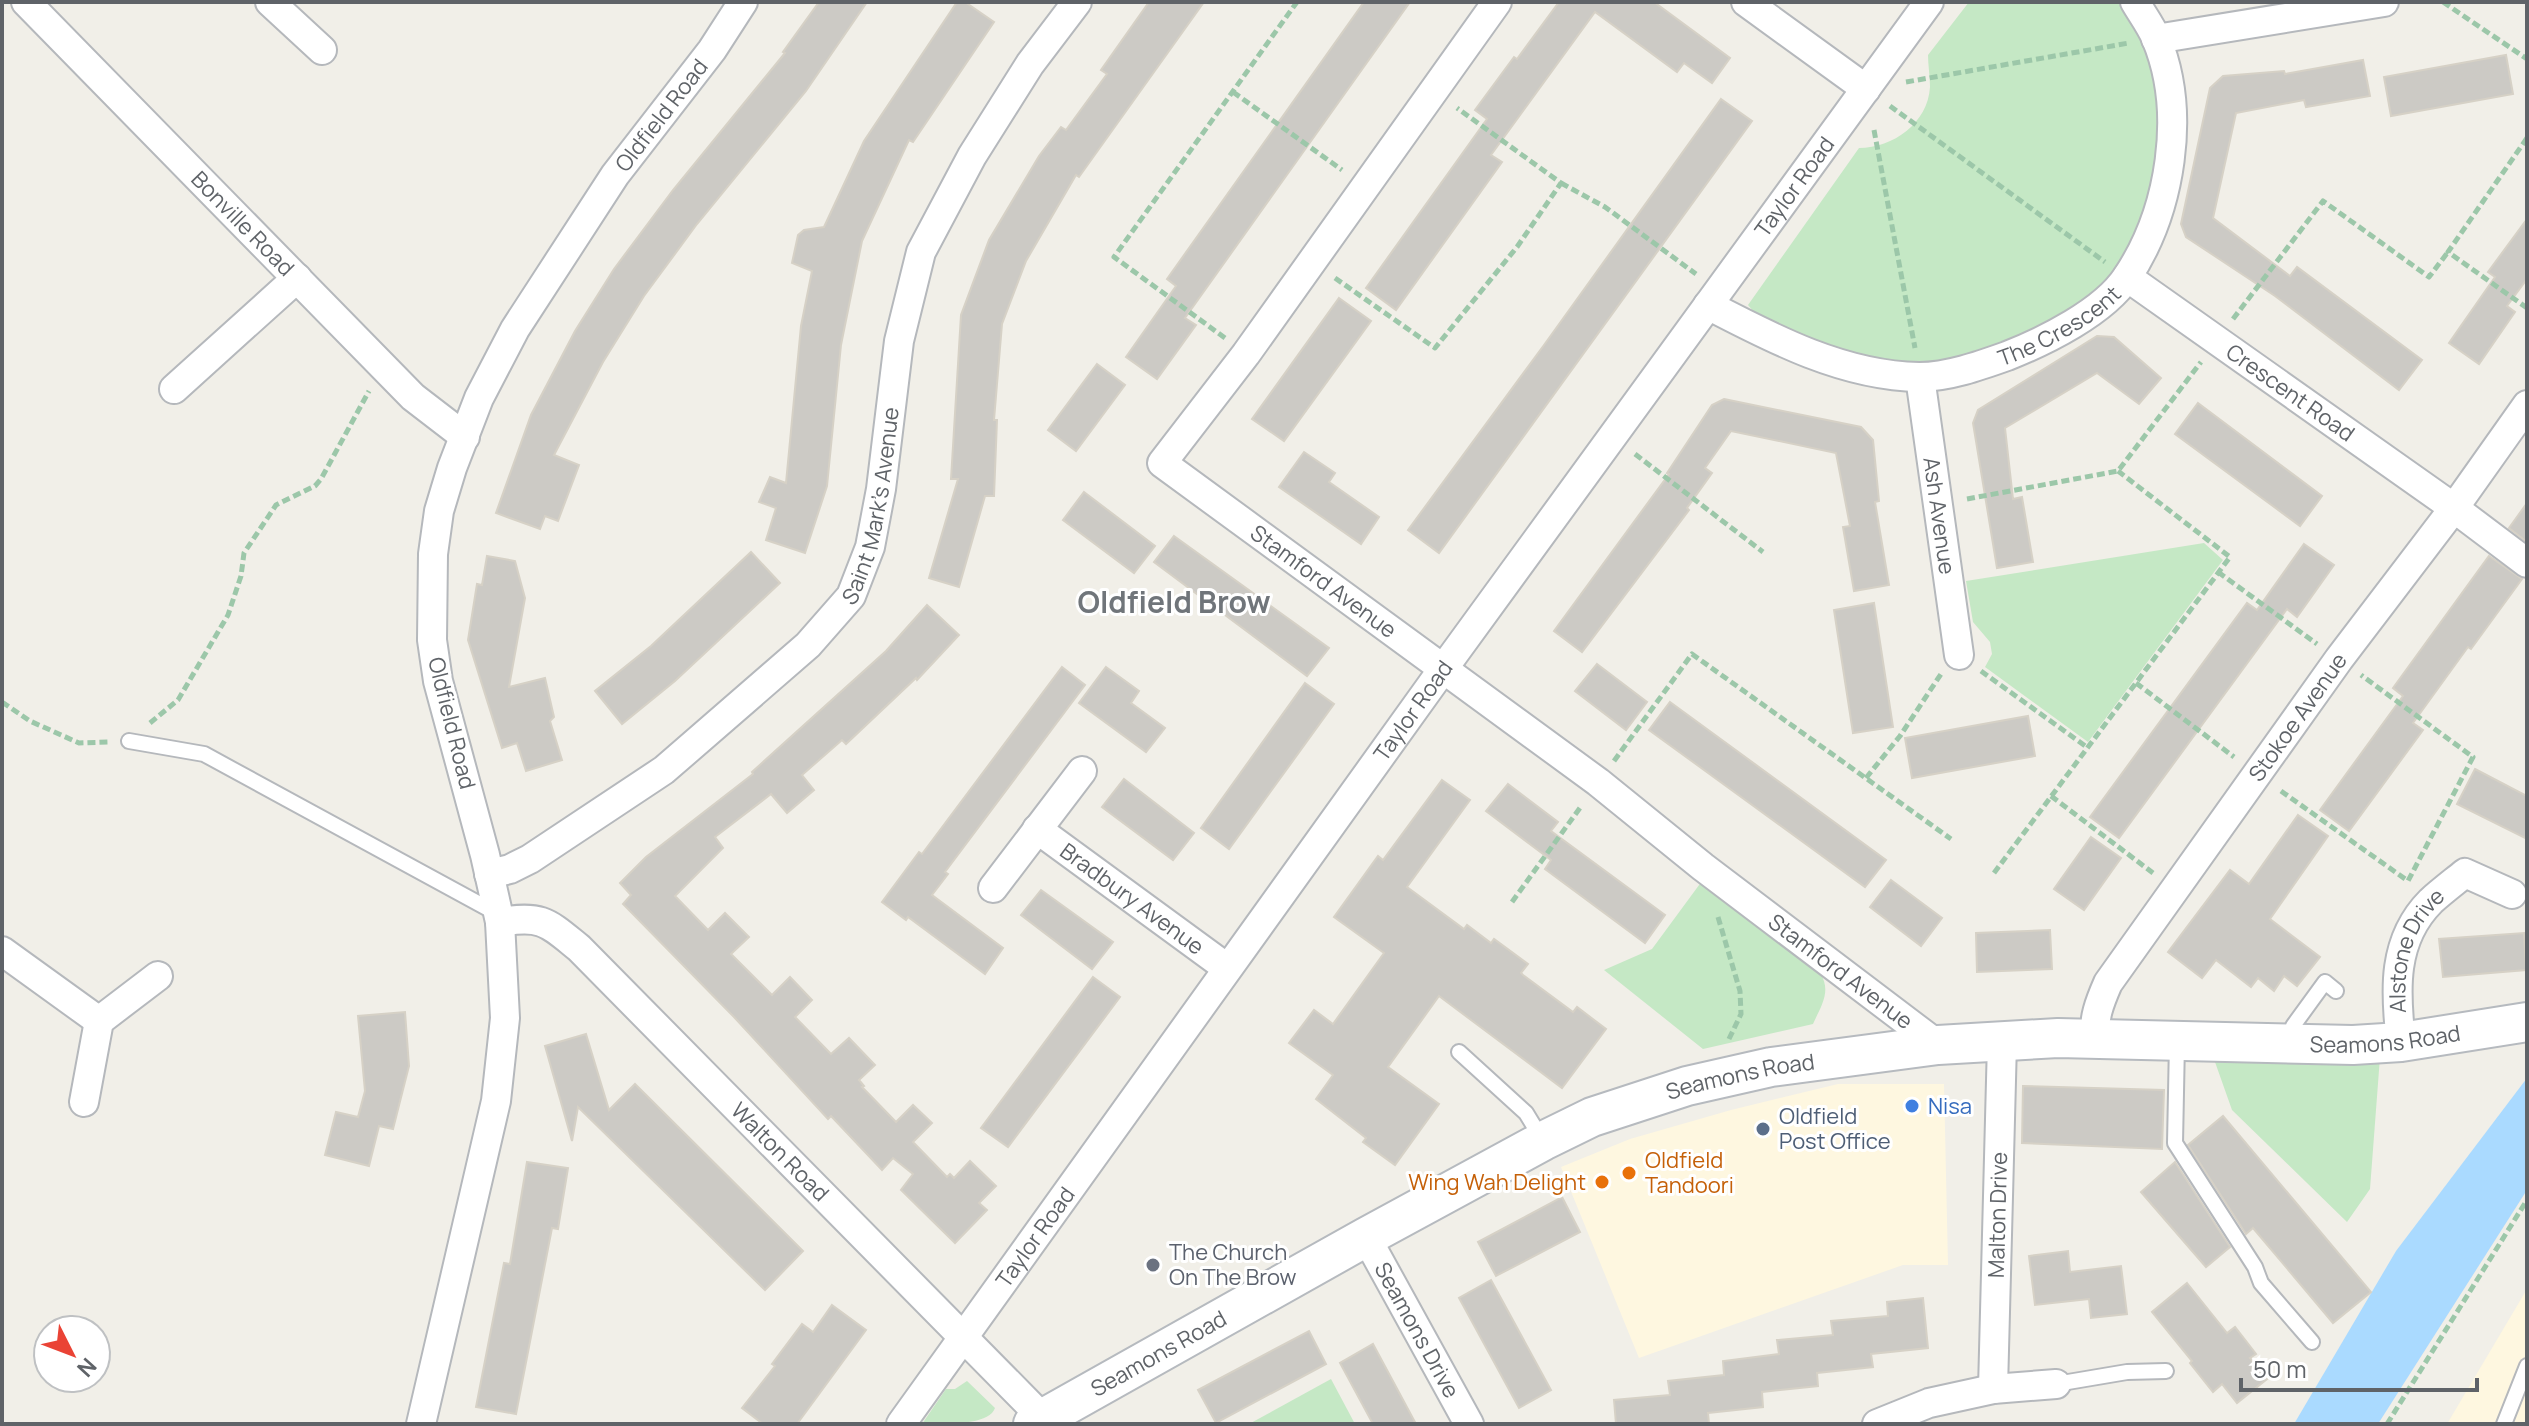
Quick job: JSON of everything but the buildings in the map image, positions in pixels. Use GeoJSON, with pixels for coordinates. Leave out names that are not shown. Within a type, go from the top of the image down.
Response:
{"type":"FeatureCollection","features":[{"type":"Feature","properties":{"kind":"street","name":"Bonville Road"},"geometry":{"type":"LineString","coordinates":[[26,2],[413,397],[465,437]]}},
{"type":"Feature","properties":{"kind":"street"},"geometry":{"type":"LineString","coordinates":[[270,2],[322,50]]}},
{"type":"Feature","properties":{"kind":"street","name":"Oldfield Road"},"geometry":{"type":"LineString","coordinates":[[421,1424],[496,1101],[505,1018],[499,918],[438,681],[432,640],[433,554],[439,511],[479,398],[523,317],[615,175],[712,50],[743,2]]}},
{"type":"Feature","properties":{"kind":"street","name":"Saint Mark's Avenue"},"geometry":{"type":"LineString","coordinates":[[489,874],[510,869],[530,859],[664,770],[808,645],[851,596],[870,547],[881,489],[899,341],[921,252],[972,156],[1030,64],[1077,2]]}},
{"type":"Feature","properties":{"kind":"street","name":"Stamford Avenue"},"geometry":{"type":"LineString","coordinates":[[1497,2],[1246,354],[1162,463],[1598,782],[1703,867],[1938,1045]]}},
{"type":"Feature","properties":{"kind":"street"},"geometry":{"type":"LineString","coordinates":[[1746,2],[1866,89]]}},
{"type":"Feature","properties":{"kind":"street","name":"Taylor Road"},"geometry":{"type":"LineString","coordinates":[[901,1424],[1443,669],[1929,2]]}},
{"type":"Feature","properties":{"kind":"street","name":"The Crescent"},"geometry":{"type":"LineString","coordinates":[[1714,298],[1807,352],[1867,373],[1920,377],[1982,365],[2029,347],[2077,320],[2113,293],[2127,277],[2156,220],[2169,177],[2172,94],[2156,39],[2135,2]]}},
{"type":"Feature","properties":{"kind":"street"},"geometry":{"type":"LineString","coordinates":[[2156,39],[2384,2]]}},
{"type":"Feature","properties":{"kind":"street","name":"Crescent Road"},"geometry":{"type":"LineString","coordinates":[[2127,277],[2527,563]]}},
{"type":"Feature","properties":{"kind":"street"},"geometry":{"type":"LineString","coordinates":[[174,389],[297,278]]}},
{"type":"Feature","properties":{"kind":"street","name":"Ash Avenue"},"geometry":{"type":"LineString","coordinates":[[1920,377],[1959,655]]}},
{"type":"Feature","properties":{"kind":"street","name":"Stokoe Avenue"},"geometry":{"type":"LineString","coordinates":[[2097,1040],[2099,1004],[2108,983],[2339,659],[2454,508],[2527,405]]}},
{"type":"Feature","properties":{"kind":"street","name":"Bradbury Avenue"},"geometry":{"type":"LineString","coordinates":[[993,888],[1082,771]]}},
{"type":"Feature","properties":{"kind":"street","name":"Bradbury Avenue"},"geometry":{"type":"LineString","coordinates":[[1037,829],[1227,968]]}},
{"type":"Feature","properties":{"kind":"street","name":"Alstone Drive"},"geometry":{"type":"LineString","coordinates":[[2401,1042],[2395,996],[2399,956],[2412,926],[2430,902],[2456,869],[2512,894]]}},
{"type":"Feature","properties":{"kind":"street","name":"Walton Road"},"geometry":{"type":"LineString","coordinates":[[499,918],[525,918],[548,923],[579,948],[1031,1406],[1036,1422]]}},
{"type":"Feature","properties":{"kind":"street"},"geometry":{"type":"LineString","coordinates":[[2,951],[99,1021]]}},
{"type":"Feature","properties":{"kind":"street"},"geometry":{"type":"LineString","coordinates":[[84,1102],[99,1021],[158,976]]}},
{"type":"Feature","properties":{"kind":"street","name":"Seamons Road"},"geometry":{"type":"LineString","coordinates":[[1036,1422],[1543,1141],[1592,1117],[1687,1086],[1771,1067],[1938,1045],[2058,1038],[2293,1044],[2401,1042],[2527,1022]]}},
{"type":"Feature","properties":{"kind":"street","name":"Malton Drive"},"geometry":{"type":"LineString","coordinates":[[1993,1389],[2002,1042]]}},
{"type":"Feature","properties":{"kind":"street","name":"Seamons Drive"},"geometry":{"type":"LineString","coordinates":[[1366,1237],[1469,1424]]}},
{"type":"Feature","properties":{"kind":"street"},"geometry":{"type":"LineString","coordinates":[[1877,1424],[1929,1403],[1993,1389],[2056,1384]]}},
{"type":"Feature","properties":{"kind":"lane"},"geometry":{"type":"LineString","coordinates":[[129,741],[204,754],[499,918]]}},
{"type":"Feature","properties":{"kind":"lane"},"geometry":{"type":"LineString","coordinates":[[2293,1044],[2293,1026],[2325,982],[2336,991]]}},
{"type":"Feature","properties":{"kind":"lane"},"geometry":{"type":"LineString","coordinates":[[2177,1042],[2175,1143],[2255,1267],[2261,1283],[2312,1342]]}},
{"type":"Feature","properties":{"kind":"lane"},"geometry":{"type":"LineString","coordinates":[[1459,1052],[1526,1113],[1543,1141]]}},
{"type":"Feature","properties":{"kind":"lane"},"geometry":{"type":"LineString","coordinates":[[2504,1424],[2527,1366]]}},
{"type":"Feature","properties":{"kind":"lane"},"geometry":{"type":"LineString","coordinates":[[2056,1384],[2127,1372],[2166,1371]]}},
{"type":"Feature","properties":{"kind":"path"},"geometry":{"type":"LineString","coordinates":[[1246,354],[1114,257],[1297,2]]}},
{"type":"Feature","properties":{"kind":"path"},"geometry":{"type":"LineString","coordinates":[[2443,2],[2527,59]]}},
{"type":"Feature","properties":{"kind":"path"},"geometry":{"type":"LineString","coordinates":[[1866,89],[2156,39]]}},
{"type":"Feature","properties":{"kind":"path"},"geometry":{"type":"LineString","coordinates":[[1866,89],[2127,277]]}},
{"type":"Feature","properties":{"kind":"path"},"geometry":{"type":"LineString","coordinates":[[1866,89],[1920,377]]}},
{"type":"Feature","properties":{"kind":"path"},"geometry":{"type":"LineString","coordinates":[[1433,91],[1561,183],[1605,207],[1714,298]]}},
{"type":"Feature","properties":{"kind":"path"},"geometry":{"type":"LineString","coordinates":[[1233,92],[1365,187]]}},
{"type":"Feature","properties":{"kind":"path"},"geometry":{"type":"LineString","coordinates":[[2527,138],[2448,252],[2527,308]]}},
{"type":"Feature","properties":{"kind":"path"},"geometry":{"type":"LineString","coordinates":[[1312,262],[1435,348],[1517,247],[1561,183]]}},
{"type":"Feature","properties":{"kind":"path"},"geometry":{"type":"LineString","coordinates":[[2,702],[30,721],[79,743],[129,741],[178,700],[228,615],[241,576],[244,553],[276,505],[315,486],[321,479],[383,366]]}},
{"type":"Feature","properties":{"kind":"path"},"geometry":{"type":"LineString","coordinates":[[1612,436],[1763,552]]}},
{"type":"Feature","properties":{"kind":"path"},"geometry":{"type":"LineString","coordinates":[[1994,873],[2230,557],[2118,471]]}},
{"type":"Feature","properties":{"kind":"path"},"geometry":{"type":"LineString","coordinates":[[2136,683],[2408,881],[2473,757],[2218,572]]}},
{"type":"Feature","properties":{"kind":"path"},"geometry":{"type":"LineString","coordinates":[[1512,902],[1692,654],[1951,839]]}},
{"type":"Feature","properties":{"kind":"path"},"geometry":{"type":"LineString","coordinates":[[1866,778],[1900,736],[1939,676],[1959,655],[2088,748]]}},
{"type":"Feature","properties":{"kind":"path"},"geometry":{"type":"LineString","coordinates":[[2051,796],[2175,889]]}},
{"type":"Feature","properties":{"kind":"path"},"geometry":{"type":"LineString","coordinates":[[1687,1086],[1729,1039],[1741,1014],[1740,991],[1703,867]]}},
{"type":"Feature","properties":{"kind":"path"},"geometry":{"type":"LineString","coordinates":[[2387,1424],[2523,1212],[2527,1200]]}},
{"type":"Feature","properties":{"kind":"shaded area"},"geometry":{"type":"Polygon","coordinates":[[[1838,1084],[1944,1084],[1948,1265],[1903,1265],[1639,1358],[1561,1167],[1630,1139],[1838,1084]]]}},
{"type":"Feature","properties":{"kind":"shaded area"},"geometry":{"type":"Polygon","coordinates":[[[2527,1289],[2527,1424],[2447,1424],[2527,1289]]]}},
{"type":"Feature","properties":{"kind":"green space"},"geometry":{"type":"Polygon","coordinates":[[[1969,2],[2129,2],[2155,44],[2168,137],[2129,272],[2074,316],[1922,373],[1809,347],[1748,305],[1859,148],[1884,144],[1916,122],[1928,100],[1928,55],[1969,2]]]}},
{"type":"Feature","properties":{"kind":"green space"},"geometry":{"type":"Polygon","coordinates":[[[2204,543],[2223,560],[2088,742],[1985,667],[1992,654],[1990,642],[1973,622],[1966,581],[2204,543]]]}},
{"type":"Feature","properties":{"kind":"green space"},"geometry":{"type":"Polygon","coordinates":[[[1702,881],[1820,973],[1825,992],[1813,1024],[1703,1049],[1604,970],[1652,949],[1702,881]]]}},
{"type":"Feature","properties":{"kind":"green space"},"geometry":{"type":"Polygon","coordinates":[[[2380,1057],[2370,1189],[2347,1222],[2232,1110],[2215,1062],[2337,1062],[2380,1057]]]}},
{"type":"Feature","properties":{"kind":"green space"},"geometry":{"type":"Polygon","coordinates":[[[1331,1379],[1355,1424],[1249,1424],[1331,1379]]]}},
{"type":"Feature","properties":{"kind":"green space"},"geometry":{"type":"Polygon","coordinates":[[[967,1381],[995,1408],[991,1414],[964,1423],[922,1424],[946,1389],[955,1389],[967,1381]]]}},
{"type":"Feature","properties":{"kind":"water"},"geometry":{"type":"Polygon","coordinates":[[[2527,1078],[2527,1190],[2378,1424],[2294,1424],[2396,1251],[2527,1078]]]}},
{"type":"Feature","properties":{"kind":"place","name":"Nisa"},"geometry":{"type":"Point","coordinates":[1912,1106]}},
{"type":"Feature","properties":{"kind":"place","name":"Oldfield Post Office"},"geometry":{"type":"Point","coordinates":[1763,1129]}},
{"type":"Feature","properties":{"kind":"place","name":"Oldfield Tandoori"},"geometry":{"type":"Point","coordinates":[1629,1173]}},
{"type":"Feature","properties":{"kind":"place","name":"Wing Wah Delight"},"geometry":{"type":"Point","coordinates":[1602,1182]}},
{"type":"Feature","properties":{"kind":"place","name":"The Church On The Brow"},"geometry":{"type":"Point","coordinates":[1153,1265]}},
{"type":"Feature","properties":{"kind":"district","name":"Oldfield Brow"},"geometry":{"type":"Point","coordinates":[1174,601]}}]}
